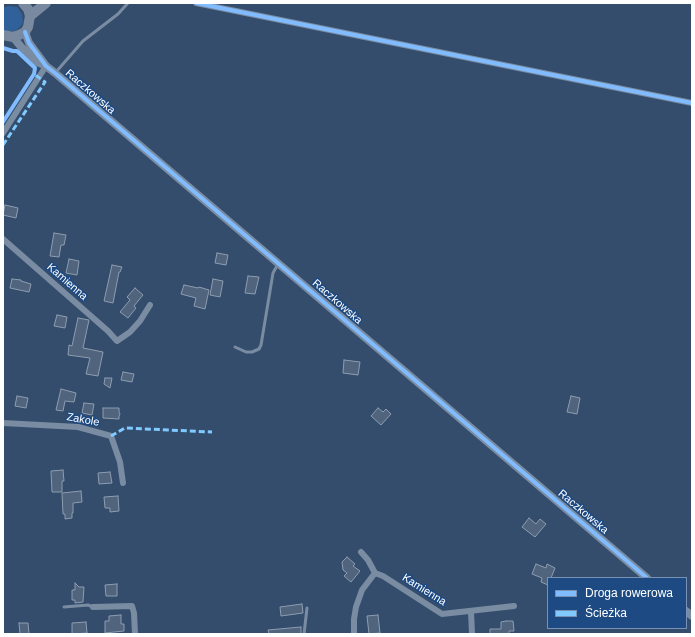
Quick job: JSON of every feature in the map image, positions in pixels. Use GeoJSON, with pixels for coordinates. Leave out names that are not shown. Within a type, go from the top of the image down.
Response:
{"type":"FeatureCollection","features":[{"type":"Feature","properties":{"kind":"main road"},"geometry":{"type":"LineString","coordinates":[[8,36],[19,35],[25,32],[30,21],[30,16],[25,3]]}},
{"type":"Feature","properties":{"kind":"main road"},"geometry":{"type":"LineString","coordinates":[[30,16],[46,3]]}},
{"type":"Feature","properties":{"kind":"street"},"geometry":{"type":"LineString","coordinates":[[196,3],[692,103]]}},
{"type":"Feature","properties":{"kind":"street","name":"Raczkowska"},"geometry":{"type":"LineString","coordinates":[[25,32],[29,43],[46,66]]}},
{"type":"Feature","properties":{"kind":"street","name":"Raczkowska"},"geometry":{"type":"LineString","coordinates":[[8,36],[37,62],[46,66],[55,73],[646,577]]}},
{"type":"Feature","properties":{"kind":"street"},"geometry":{"type":"LineString","coordinates":[[3,134],[46,66]]}},
{"type":"Feature","properties":{"kind":"street","name":"Kamienna"},"geometry":{"type":"LineString","coordinates":[[3,239],[108,331],[117,341],[130,332],[140,321],[150,305]]}},
{"type":"Feature","properties":{"kind":"street","name":"Zakole"},"geometry":{"type":"LineString","coordinates":[[3,423],[78,428],[111,436],[120,462],[123,483]]}},
{"type":"Feature","properties":{"kind":"street"},"geometry":{"type":"LineString","coordinates":[[354,634],[356,607],[362,590],[375,573],[368,560],[361,552]]}},
{"type":"Feature","properties":{"kind":"street","name":"Kamienna"},"geometry":{"type":"LineString","coordinates":[[375,573],[383,576],[442,614],[514,606]]}},
{"type":"Feature","properties":{"kind":"street"},"geometry":{"type":"LineString","coordinates":[[93,607],[132,606],[134,613],[135,634]]}},
{"type":"Feature","properties":{"kind":"street"},"geometry":{"type":"LineString","coordinates":[[471,611],[472,634]]}},
{"type":"Feature","properties":{"kind":"lane"},"geometry":{"type":"LineString","coordinates":[[55,73],[83,41],[118,14],[128,3]]}},
{"type":"Feature","properties":{"kind":"lane"},"geometry":{"type":"LineString","coordinates":[[235,347],[246,352],[252,352],[259,349],[261,345],[273,273],[278,264]]}},
{"type":"Feature","properties":{"kind":"lane"},"geometry":{"type":"LineString","coordinates":[[64,607],[88,605],[93,607]]}},
{"type":"Feature","properties":{"kind":"lane"},"geometry":{"type":"LineString","coordinates":[[304,634],[307,608]]}},
{"type":"Feature","properties":{"kind":"shaded area"},"geometry":{"type":"Polygon","coordinates":[[[8,6],[17,7],[22,14],[23,22],[15,31],[6,31],[3,29],[3,8],[8,6]]]}},
{"type":"Feature","properties":{"kind":"building"},"geometry":{"type":"Polygon","coordinates":[[[5,205],[18,208],[16,218],[3,215],[5,205]]]}},
{"type":"Feature","properties":{"kind":"building"},"geometry":{"type":"Polygon","coordinates":[[[54,233],[66,235],[64,245],[61,245],[59,257],[50,256],[54,233]]]}},
{"type":"Feature","properties":{"kind":"building"},"geometry":{"type":"Polygon","coordinates":[[[217,253],[228,255],[226,265],[215,263],[217,253]]]}},
{"type":"Feature","properties":{"kind":"building"},"geometry":{"type":"Polygon","coordinates":[[[69,259],[79,261],[77,275],[66,273],[69,259]]]}},
{"type":"Feature","properties":{"kind":"building"},"geometry":{"type":"Polygon","coordinates":[[[112,265],[122,267],[119,272],[113,303],[104,301],[112,265]]]}},
{"type":"Feature","properties":{"kind":"building"},"geometry":{"type":"Polygon","coordinates":[[[248,276],[259,277],[255,294],[245,293],[248,276]]]}},
{"type":"Feature","properties":{"kind":"building"},"geometry":{"type":"Polygon","coordinates":[[[12,279],[21,280],[31,284],[29,292],[10,288],[12,279]]]}},
{"type":"Feature","properties":{"kind":"building"},"geometry":{"type":"Polygon","coordinates":[[[213,279],[223,281],[220,297],[210,295],[213,279]]]}},
{"type":"Feature","properties":{"kind":"building"},"geometry":{"type":"Polygon","coordinates":[[[184,285],[209,290],[205,309],[194,306],[196,298],[181,294],[184,285]]]}},
{"type":"Feature","properties":{"kind":"building"},"geometry":{"type":"Polygon","coordinates":[[[135,288],[143,295],[134,306],[136,308],[128,318],[120,312],[130,300],[127,297],[135,288]]]}},
{"type":"Feature","properties":{"kind":"building"},"geometry":{"type":"Polygon","coordinates":[[[57,315],[67,317],[65,328],[54,326],[57,315]]]}},
{"type":"Feature","properties":{"kind":"building"},"geometry":{"type":"Polygon","coordinates":[[[78,318],[89,320],[83,348],[103,352],[98,376],[86,374],[90,358],[68,355],[69,345],[72,346],[78,318]]]}},
{"type":"Feature","properties":{"kind":"building"},"geometry":{"type":"Polygon","coordinates":[[[344,360],[360,362],[358,375],[343,373],[344,360]]]}},
{"type":"Feature","properties":{"kind":"building"},"geometry":{"type":"Polygon","coordinates":[[[123,372],[134,374],[132,382],[121,380],[123,372]]]}},
{"type":"Feature","properties":{"kind":"building"},"geometry":{"type":"Polygon","coordinates":[[[105,378],[112,378],[110,388],[104,384],[105,378]]]}},
{"type":"Feature","properties":{"kind":"building"},"geometry":{"type":"Polygon","coordinates":[[[61,389],[76,393],[74,402],[65,401],[63,411],[56,410],[61,389]]]}},
{"type":"Feature","properties":{"kind":"building"},"geometry":{"type":"Polygon","coordinates":[[[17,396],[28,398],[26,408],[15,406],[17,396]]]}},
{"type":"Feature","properties":{"kind":"building"},"geometry":{"type":"Polygon","coordinates":[[[571,396],[580,398],[577,414],[567,412],[571,396]]]}},
{"type":"Feature","properties":{"kind":"building"},"geometry":{"type":"Polygon","coordinates":[[[84,403],[94,404],[92,415],[82,413],[84,403]]]}},
{"type":"Feature","properties":{"kind":"building"},"geometry":{"type":"Polygon","coordinates":[[[103,408],[119,408],[119,419],[103,418],[103,408]]]}},
{"type":"Feature","properties":{"kind":"building"},"geometry":{"type":"Polygon","coordinates":[[[378,408],[383,412],[386,409],[391,414],[381,425],[371,416],[378,408]]]}},
{"type":"Feature","properties":{"kind":"building"},"geometry":{"type":"Polygon","coordinates":[[[63,470],[64,481],[62,481],[62,492],[52,492],[51,471],[63,470]]]}},
{"type":"Feature","properties":{"kind":"building"},"geometry":{"type":"Polygon","coordinates":[[[110,472],[112,483],[99,484],[98,473],[110,472]]]}},
{"type":"Feature","properties":{"kind":"building"},"geometry":{"type":"Polygon","coordinates":[[[81,491],[82,502],[73,503],[72,518],[65,519],[65,514],[63,514],[62,493],[81,491]]]}},
{"type":"Feature","properties":{"kind":"building"},"geometry":{"type":"Polygon","coordinates":[[[118,496],[119,511],[110,512],[110,508],[105,508],[104,497],[118,496]]]}},
{"type":"Feature","properties":{"kind":"building"},"geometry":{"type":"Polygon","coordinates":[[[529,518],[536,524],[540,519],[546,524],[535,537],[522,527],[529,518]]]}},
{"type":"Feature","properties":{"kind":"building"},"geometry":{"type":"Polygon","coordinates":[[[347,557],[355,564],[353,566],[360,571],[351,582],[344,576],[347,573],[343,570],[342,562],[347,557]]]}},
{"type":"Feature","properties":{"kind":"building"},"geometry":{"type":"Polygon","coordinates":[[[536,564],[546,568],[547,564],[555,568],[551,577],[547,577],[547,585],[541,582],[542,578],[532,574],[536,564]]]}},
{"type":"Feature","properties":{"kind":"building"},"geometry":{"type":"Polygon","coordinates":[[[75,583],[79,587],[84,587],[83,602],[75,603],[75,600],[72,600],[72,590],[75,590],[75,583]]]}},
{"type":"Feature","properties":{"kind":"building"},"geometry":{"type":"Polygon","coordinates":[[[117,584],[117,596],[106,596],[105,585],[117,584]]]}},
{"type":"Feature","properties":{"kind":"building"},"geometry":{"type":"Polygon","coordinates":[[[302,604],[303,613],[281,616],[280,607],[302,604]]]}},
{"type":"Feature","properties":{"kind":"building"},"geometry":{"type":"Polygon","coordinates":[[[121,615],[121,624],[124,624],[124,631],[105,633],[105,621],[109,621],[109,616],[121,615]]]}},
{"type":"Feature","properties":{"kind":"building"},"geometry":{"type":"Polygon","coordinates":[[[378,615],[380,633],[369,634],[367,616],[378,615]]]}},
{"type":"Feature","properties":{"kind":"building"},"geometry":{"type":"Polygon","coordinates":[[[513,621],[514,631],[509,631],[509,634],[490,634],[490,629],[501,629],[501,622],[513,621]]]}},
{"type":"Feature","properties":{"kind":"building"},"geometry":{"type":"Polygon","coordinates":[[[86,622],[87,633],[72,634],[72,623],[86,622]]]}},
{"type":"Feature","properties":{"kind":"building"},"geometry":{"type":"Polygon","coordinates":[[[19,623],[28,623],[29,634],[20,634],[19,623]]]}},
{"type":"Feature","properties":{"kind":"building"},"geometry":{"type":"Polygon","coordinates":[[[301,627],[301,634],[269,634],[268,630],[301,627]]]}},
{"type":"Feature","properties":{"kind":"marked path"},"geometry":{"type":"LineString","coordinates":[[3,145],[45,82],[34,74]]}},
{"type":"Feature","properties":{"kind":"marked path"},"geometry":{"type":"LineString","coordinates":[[111,436],[125,428],[212,432]]}},
{"type":"Feature","properties":{"kind":"cycle path"},"geometry":{"type":"LineString","coordinates":[[196,3],[692,103]]}},
{"type":"Feature","properties":{"kind":"cycle path"},"geometry":{"type":"LineString","coordinates":[[25,32],[29,43],[46,66],[646,577]]}},
{"type":"Feature","properties":{"kind":"cycle path"},"geometry":{"type":"LineString","coordinates":[[3,48],[17,51],[35,68],[34,74],[3,122]]}}]}
